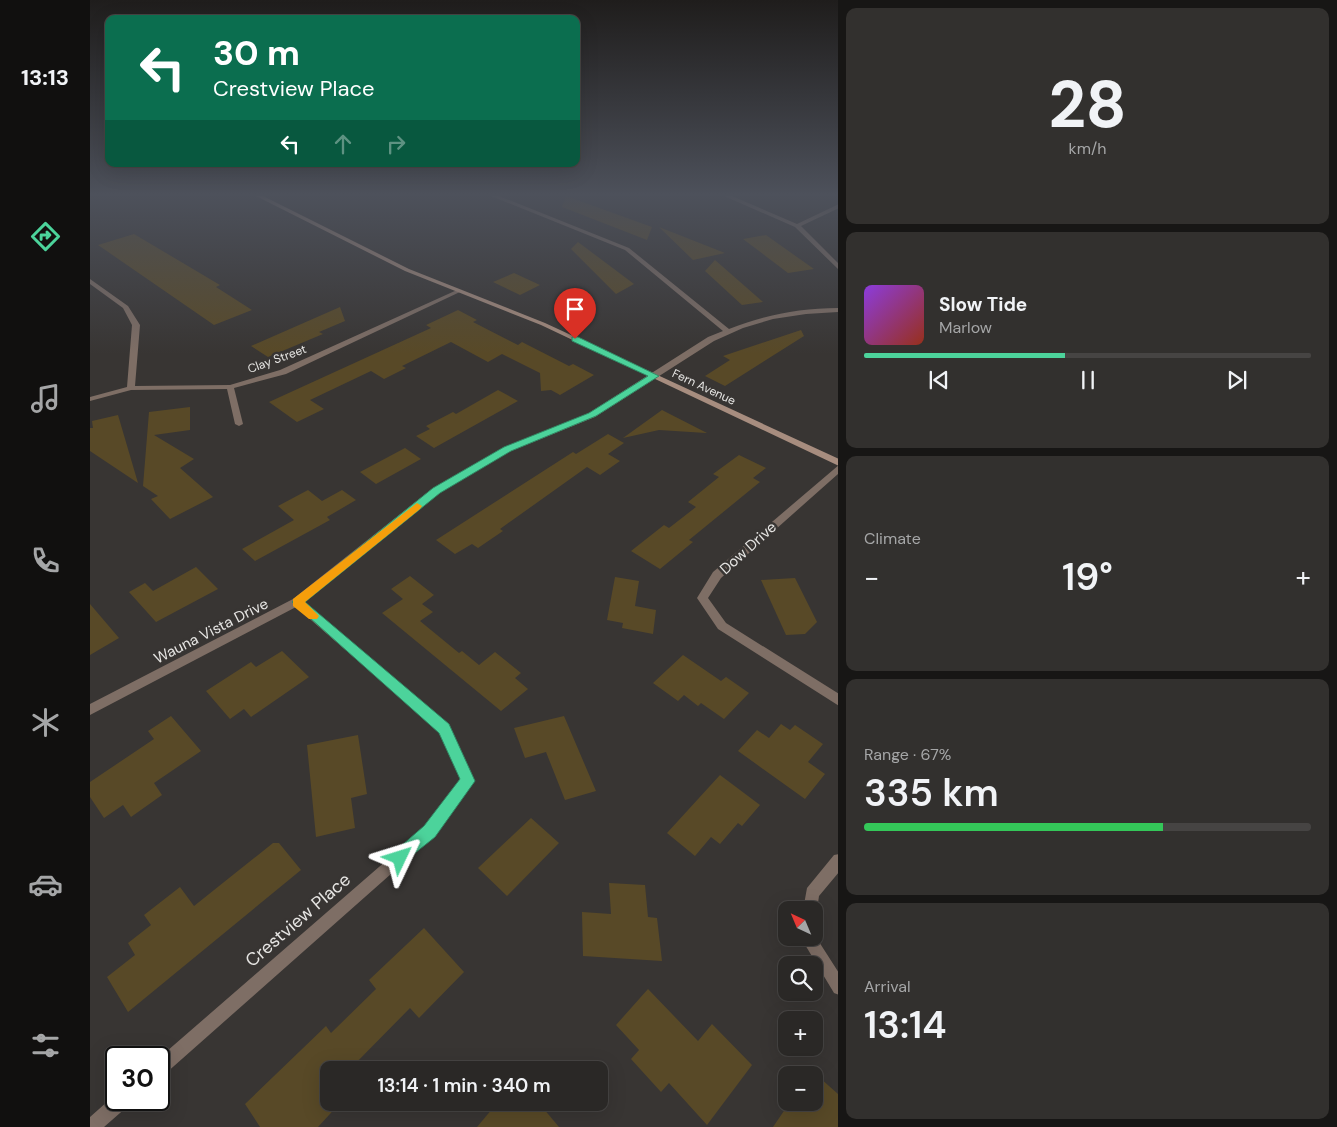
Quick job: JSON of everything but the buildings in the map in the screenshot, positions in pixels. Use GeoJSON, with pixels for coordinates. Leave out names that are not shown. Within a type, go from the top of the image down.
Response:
{"type":"FeatureCollection","features":[{"type":"Feature","properties":{"kind":"main road","name":"Fern Avenue"},"geometry":{"type":"LineString","coordinates":[[364,249],[407,270],[543,324],[838,464]]}},
{"type":"Feature","properties":{"kind":"street"},"geometry":{"type":"LineString","coordinates":[[627,249],[727,331]]}},
{"type":"Feature","properties":{"kind":"street"},"geometry":{"type":"LineString","coordinates":[[819,249],[838,268]]}},
{"type":"Feature","properties":{"kind":"street"},"geometry":{"type":"LineString","coordinates":[[90,281],[126,307],[136,325],[131,388]]}},
{"type":"Feature","properties":{"kind":"street","name":"Clay Street"},"geometry":{"type":"LineString","coordinates":[[90,399],[131,388],[230,387],[282,372],[459,291]]}},
{"type":"Feature","properties":{"kind":"street","name":"Wauna Vista Drive"},"geometry":{"type":"LineString","coordinates":[[90,710],[298,602],[436,490],[508,449],[592,414],[727,331],[780,316],[838,310]]}},
{"type":"Feature","properties":{"kind":"street"},"geometry":{"type":"LineString","coordinates":[[230,387],[239,424]]}},
{"type":"Feature","properties":{"kind":"street","name":"Dow Drive"},"geometry":{"type":"LineString","coordinates":[[838,468],[717,575],[702,598],[722,626],[838,701]]}},
{"type":"Feature","properties":{"kind":"street","name":"Crestview Place"},"geometry":{"type":"LineString","coordinates":[[170,1058],[430,832],[468,781],[444,729],[298,602]]}},
{"type":"Feature","properties":{"kind":"street"},"geometry":{"type":"LineString","coordinates":[[811,901],[812,893],[838,860]]}},
{"type":"Feature","properties":{"kind":"street"},"geometry":{"type":"LineString","coordinates":[[813,946],[838,988]]}},
{"type":"Feature","properties":{"kind":"street"},"geometry":{"type":"LineString","coordinates":[[91,1127],[109,1111]]}},
{"type":"Feature","properties":{"kind":"slow traffic"},"geometry":{"type":"LineString","coordinates":[[313,616],[298,602],[417,506]]}},
{"type":"Feature","properties":{"kind":"route"},"geometry":{"type":"LineString","coordinates":[[400,858],[430,832],[468,781],[444,729],[298,602],[436,490],[508,449],[592,414],[654,376],[575,339]]}}]}
